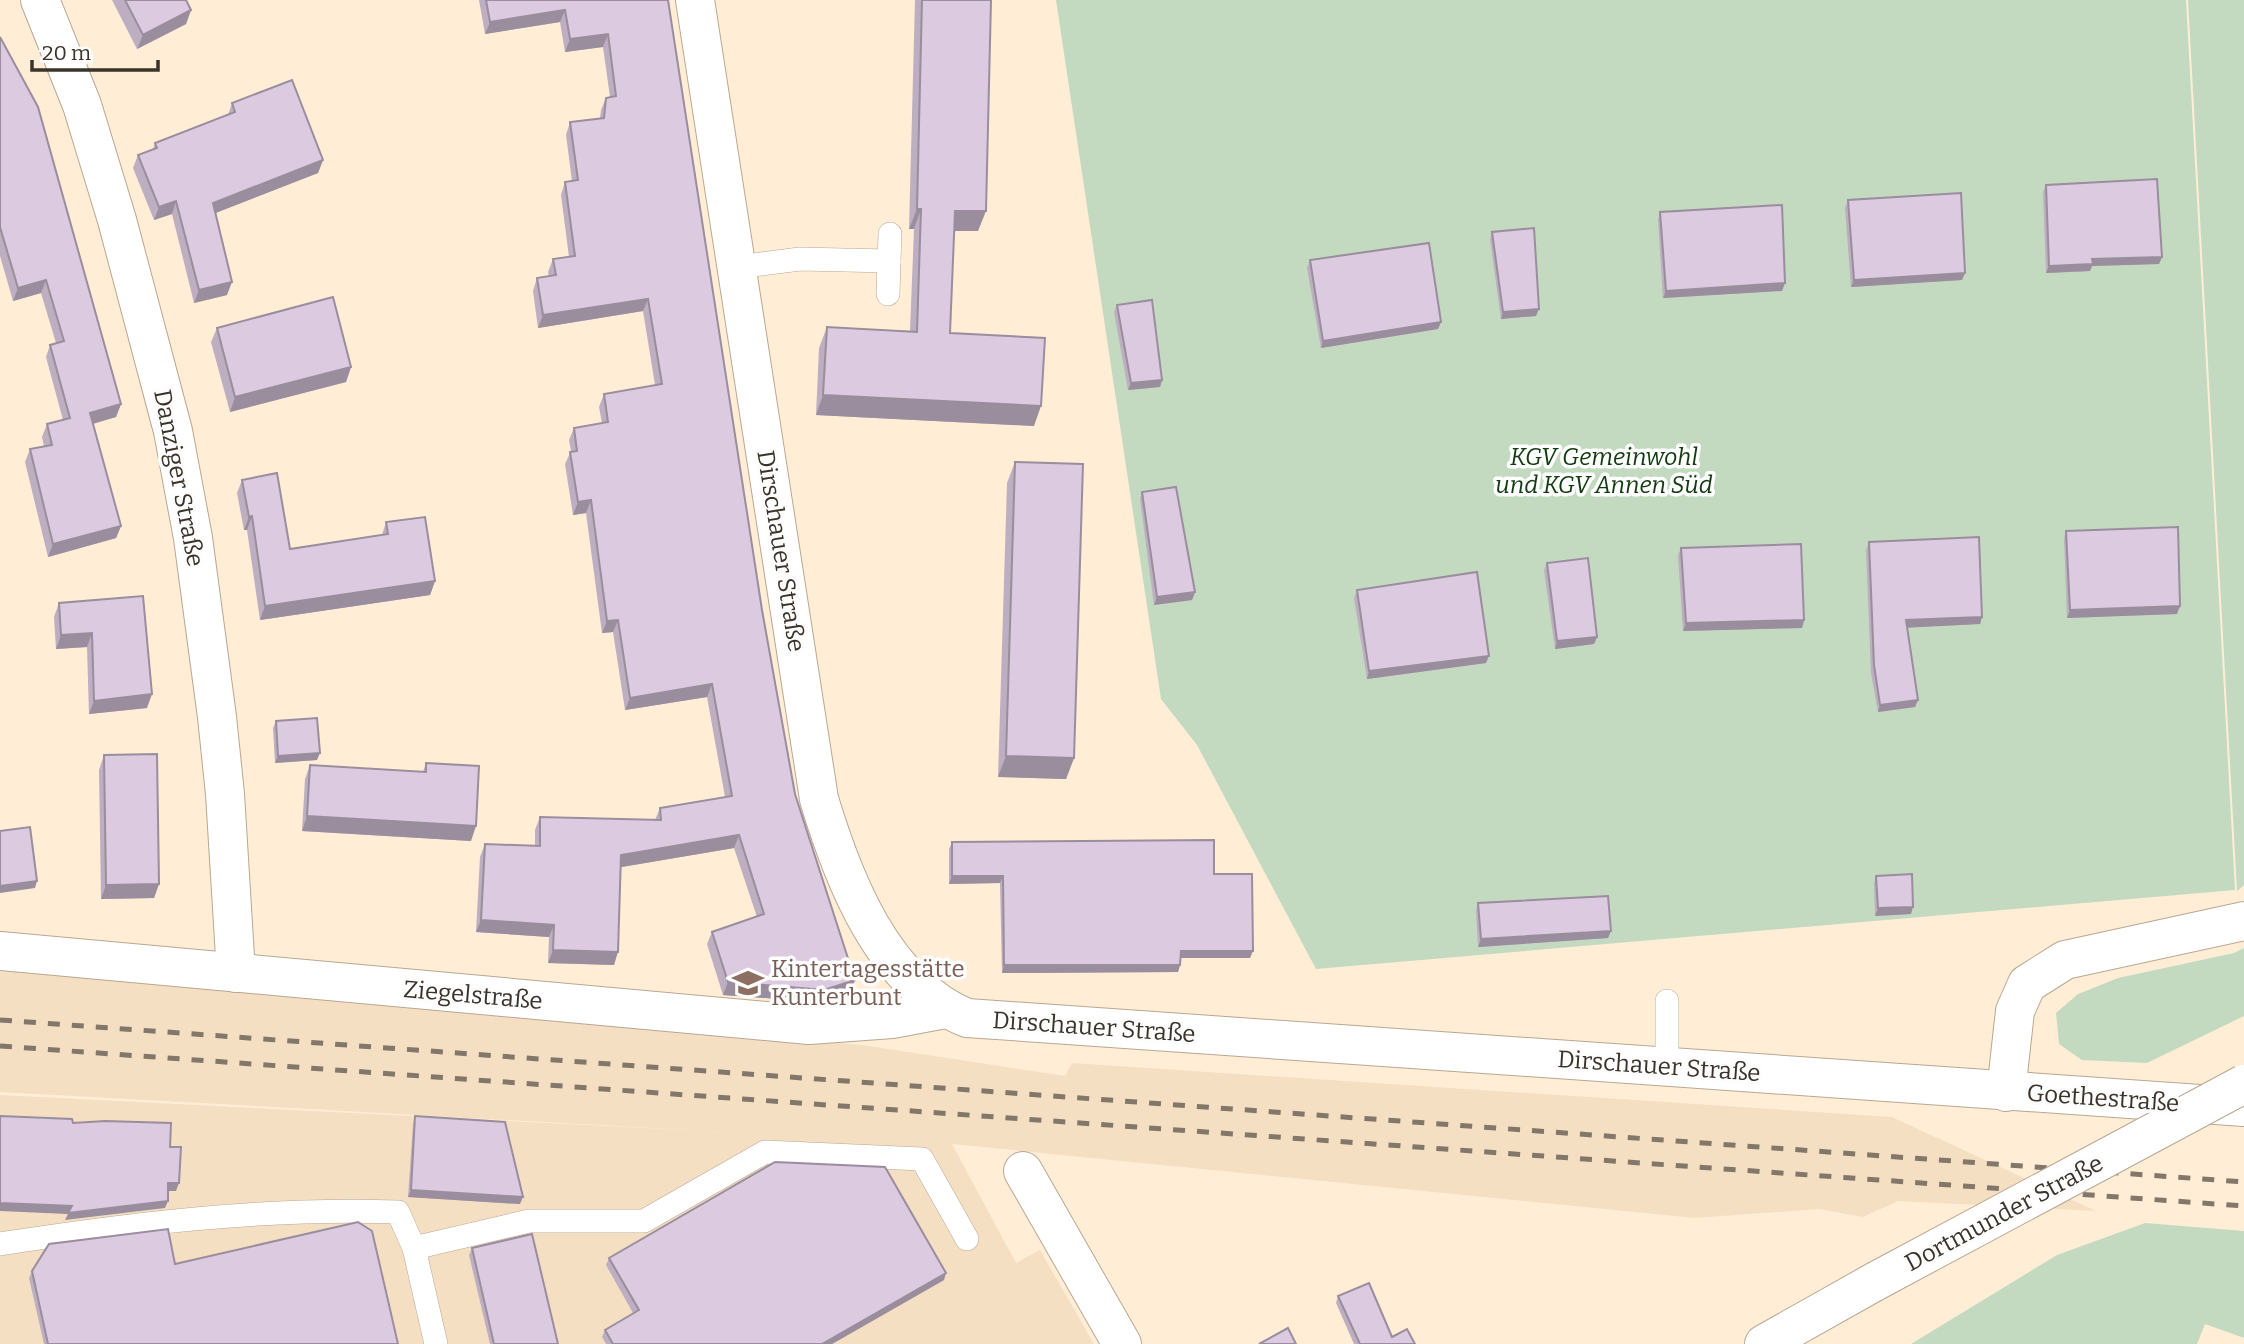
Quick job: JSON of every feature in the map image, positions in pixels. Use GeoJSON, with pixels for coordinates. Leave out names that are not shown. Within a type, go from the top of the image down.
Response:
{"type":"FeatureCollection","features":[{"type":"Feature","properties":{"kind":"street","name":"Danziger Straße"},"geometry":{"type":"LineString","coordinates":[[40,0],[82,106],[117,220],[173,431],[195,552],[217,717],[225,794],[236,974]]}},
{"type":"Feature","properties":{"kind":"street","name":"Dirschauer Straße"},"geometry":{"type":"LineString","coordinates":[[695,0],[819,799],[848,884],[869,924],[901,967],[945,1009],[967,1018],[2006,1092]]}},
{"type":"Feature","properties":{"kind":"street","name":"Goethestraße"},"geometry":{"type":"LineString","coordinates":[[2244,921],[2065,960],[2027,984],[2015,1011],[2006,1092],[2244,1107]]}},
{"type":"Feature","properties":{"kind":"street","name":"Ziegelstraße"},"geometry":{"type":"LineString","coordinates":[[0,951],[808,1025],[892,1019],[945,1009]]}},
{"type":"Feature","properties":{"kind":"street","name":"Dortmunder Straße"},"geometry":{"type":"LineString","coordinates":[[1764,1344],[2244,1084]]}},
{"type":"Feature","properties":{"kind":"street"},"geometry":{"type":"LineString","coordinates":[[1023,1171],[1122,1344]]}},
{"type":"Feature","properties":{"kind":"lane"},"geometry":{"type":"LineString","coordinates":[[888,294],[890,234]]}},
{"type":"Feature","properties":{"kind":"lane"},"geometry":{"type":"LineString","coordinates":[[737,267],[800,259],[889,261]]}},
{"type":"Feature","properties":{"kind":"lane"},"geometry":{"type":"LineString","coordinates":[[1667,1001],[1667,1067]]}},
{"type":"Feature","properties":{"kind":"lane"},"geometry":{"type":"LineString","coordinates":[[414,1248],[529,1221],[644,1221],[765,1152],[922,1159],[967,1239]]}},
{"type":"Feature","properties":{"kind":"lane"},"geometry":{"type":"LineString","coordinates":[[0,1244],[63,1234],[342,1209],[397,1212],[414,1248],[436,1344]]}},
{"type":"Feature","properties":{"kind":"shaded area"},"geometry":{"type":"Polygon","coordinates":[[[0,968],[541,1013],[869,1046],[1065,1076],[1072,1063],[1892,1117],[2096,1211],[1898,1201],[1863,1217],[1819,1209],[1694,1218],[952,1144],[1016,1263],[1040,1250],[1094,1344],[0,1344],[0,1095],[725,1132],[0,1092],[0,968]]]}},
{"type":"Feature","properties":{"kind":"green space","name":"KGV Gemeinwohl und KGV Annen Süd"},"geometry":{"type":"Polygon","coordinates":[[[1056,0],[2186,0],[2235,890],[1316,969],[1197,745],[1161,699],[1056,0]]]}},
{"type":"Feature","properties":{"kind":"green space"},"geometry":{"type":"Polygon","coordinates":[[[2188,0],[2244,0],[2244,885],[2237,891],[2188,0]]]}},
{"type":"Feature","properties":{"kind":"green space"},"geometry":{"type":"Polygon","coordinates":[[[2244,948],[2244,1016],[2147,1063],[2082,1060],[2059,1044],[2056,1013],[2078,994],[2118,978],[2234,953],[2244,948]]]}},
{"type":"Feature","properties":{"kind":"green space"},"geometry":{"type":"Polygon","coordinates":[[[2145,1223],[2244,1231],[2244,1338],[2205,1324],[2197,1344],[1911,1344],[2057,1255],[2145,1223]]]}},
{"type":"Feature","properties":{"kind":"building"},"geometry":{"type":"Polygon","coordinates":[[[125,0],[186,0],[191,10],[143,35],[125,0]]]}},
{"type":"Feature","properties":{"kind":"building"},"geometry":{"type":"Polygon","coordinates":[[[486,0],[668,0],[762,610],[795,794],[855,980],[824,990],[728,982],[712,932],[764,914],[739,835],[621,855],[618,952],[553,950],[554,925],[481,920],[485,844],[540,846],[540,817],[661,820],[660,808],[732,796],[712,684],[630,698],[618,620],[607,621],[591,500],[578,502],[570,452],[577,451],[574,428],[608,422],[604,394],[662,384],[648,299],[543,315],[537,278],[556,275],[553,259],[575,256],[565,182],[578,180],[570,122],[604,118],[606,98],[616,96],[608,34],[570,39],[565,10],[490,22],[486,0]]]}},
{"type":"Feature","properties":{"kind":"building"},"geometry":{"type":"Polygon","coordinates":[[[922,0],[991,0],[986,211],[955,211],[950,333],[1045,338],[1041,406],[823,395],[827,327],[917,332],[921,209],[917,209],[922,0]]]}},
{"type":"Feature","properties":{"kind":"building"},"geometry":{"type":"Polygon","coordinates":[[[0,37],[38,107],[121,404],[90,413],[121,526],[53,544],[30,449],[52,445],[47,424],[70,418],[50,345],[64,341],[46,280],[18,288],[0,227],[0,37]]]}},
{"type":"Feature","properties":{"kind":"building"},"geometry":{"type":"Polygon","coordinates":[[[292,80],[323,160],[213,203],[232,282],[199,290],[176,201],[159,207],[138,155],[157,148],[155,143],[235,112],[232,103],[292,80]]]}},
{"type":"Feature","properties":{"kind":"building"},"geometry":{"type":"Polygon","coordinates":[[[2157,179],[2162,257],[2092,259],[2093,264],[2049,266],[2046,185],[2157,179]]]}},
{"type":"Feature","properties":{"kind":"building"},"geometry":{"type":"Polygon","coordinates":[[[1961,193],[1965,273],[1854,280],[1848,200],[1961,193]]]}},
{"type":"Feature","properties":{"kind":"building"},"geometry":{"type":"Polygon","coordinates":[[[1782,205],[1785,283],[1666,291],[1660,212],[1782,205]]]}},
{"type":"Feature","properties":{"kind":"building"},"geometry":{"type":"Polygon","coordinates":[[[1534,228],[1539,309],[1503,312],[1492,232],[1534,228]]]}},
{"type":"Feature","properties":{"kind":"building"},"geometry":{"type":"Polygon","coordinates":[[[1429,243],[1441,322],[1323,341],[1310,260],[1429,243]]]}},
{"type":"Feature","properties":{"kind":"building"},"geometry":{"type":"Polygon","coordinates":[[[333,297],[351,367],[235,397],[217,328],[333,297]]]}},
{"type":"Feature","properties":{"kind":"building"},"geometry":{"type":"Polygon","coordinates":[[[1152,300],[1162,380],[1131,383],[1117,305],[1152,300]]]}},
{"type":"Feature","properties":{"kind":"building"},"geometry":{"type":"Polygon","coordinates":[[[1015,462],[1083,464],[1074,758],[1006,756],[1015,462]]]}},
{"type":"Feature","properties":{"kind":"building"},"geometry":{"type":"Polygon","coordinates":[[[277,473],[290,549],[388,534],[386,522],[425,517],[435,581],[265,606],[252,516],[249,517],[242,480],[277,473]]]}},
{"type":"Feature","properties":{"kind":"building"},"geometry":{"type":"Polygon","coordinates":[[[1176,487],[1195,592],[1157,597],[1142,492],[1176,487]]]}},
{"type":"Feature","properties":{"kind":"building"},"geometry":{"type":"Polygon","coordinates":[[[2178,527],[2180,606],[2070,610],[2066,531],[2178,527]]]}},
{"type":"Feature","properties":{"kind":"building"},"geometry":{"type":"Polygon","coordinates":[[[1979,537],[1982,617],[1906,620],[1918,700],[1880,705],[1874,665],[1869,542],[1979,537]]]}},
{"type":"Feature","properties":{"kind":"building"},"geometry":{"type":"Polygon","coordinates":[[[1801,544],[1804,620],[1686,623],[1681,548],[1801,544]]]}},
{"type":"Feature","properties":{"kind":"building"},"geometry":{"type":"Polygon","coordinates":[[[1588,558],[1597,637],[1557,641],[1547,563],[1588,558]]]}},
{"type":"Feature","properties":{"kind":"building"},"geometry":{"type":"Polygon","coordinates":[[[1477,572],[1489,656],[1369,671],[1357,590],[1477,572]]]}},
{"type":"Feature","properties":{"kind":"building"},"geometry":{"type":"Polygon","coordinates":[[[143,596],[152,694],[94,701],[92,633],[61,635],[59,603],[143,596]]]}},
{"type":"Feature","properties":{"kind":"building"},"geometry":{"type":"Polygon","coordinates":[[[317,718],[320,753],[278,756],[276,721],[317,718]]]}},
{"type":"Feature","properties":{"kind":"building"},"geometry":{"type":"Polygon","coordinates":[[[157,754],[159,884],[106,885],[104,755],[157,754]]]}},
{"type":"Feature","properties":{"kind":"building"},"geometry":{"type":"Polygon","coordinates":[[[426,763],[479,766],[476,826],[307,816],[310,765],[426,772],[426,763]]]}},
{"type":"Feature","properties":{"kind":"building"},"geometry":{"type":"Polygon","coordinates":[[[30,827],[37,881],[0,886],[0,831],[30,827]]]}},
{"type":"Feature","properties":{"kind":"building"},"geometry":{"type":"Polygon","coordinates":[[[1214,840],[1214,874],[1252,874],[1253,951],[1181,951],[1180,965],[1004,965],[1003,876],[952,876],[952,842],[1214,840]]]}},
{"type":"Feature","properties":{"kind":"building"},"geometry":{"type":"Polygon","coordinates":[[[1912,874],[1913,907],[1878,908],[1876,876],[1912,874]]]}},
{"type":"Feature","properties":{"kind":"building"},"geometry":{"type":"Polygon","coordinates":[[[1608,896],[1611,931],[1481,939],[1478,903],[1608,896]]]}},
{"type":"Feature","properties":{"kind":"building"},"geometry":{"type":"Polygon","coordinates":[[[0,1116],[72,1119],[73,1123],[171,1123],[170,1147],[181,1147],[179,1183],[168,1183],[168,1201],[68,1213],[72,1206],[0,1203],[0,1116]]]}},
{"type":"Feature","properties":{"kind":"building"},"geometry":{"type":"Polygon","coordinates":[[[415,1116],[505,1122],[523,1197],[411,1190],[415,1116]]]}},
{"type":"Feature","properties":{"kind":"building"},"geometry":{"type":"Polygon","coordinates":[[[775,1162],[885,1167],[946,1273],[822,1344],[613,1344],[605,1330],[639,1310],[609,1258],[775,1162]]]}},
{"type":"Feature","properties":{"kind":"building"},"geometry":{"type":"Polygon","coordinates":[[[358,1222],[372,1231],[398,1344],[48,1344],[32,1271],[49,1244],[168,1229],[175,1264],[358,1222]]]}},
{"type":"Feature","properties":{"kind":"building"},"geometry":{"type":"Polygon","coordinates":[[[532,1234],[558,1344],[494,1344],[472,1248],[532,1234]]]}},
{"type":"Feature","properties":{"kind":"building"},"geometry":{"type":"Polygon","coordinates":[[[1369,1283],[1392,1337],[1407,1329],[1415,1344],[1360,1344],[1338,1296],[1369,1283]]]}},
{"type":"Feature","properties":{"kind":"building"},"geometry":{"type":"Polygon","coordinates":[[[1288,1328],[1296,1344],[1259,1344],[1288,1328]]]}},
{"type":"Feature","properties":{"kind":"railway"},"geometry":{"type":"LineString","coordinates":[[0,1020],[2244,1182]]}},
{"type":"Feature","properties":{"kind":"railway"},"geometry":{"type":"LineString","coordinates":[[0,1046],[2244,1206]]}},
{"type":"Feature","properties":{"kind":"place","name":"Kintertagesstätte Kunterbunt"},"geometry":{"type":"Point","coordinates":[748,983]}}]}
